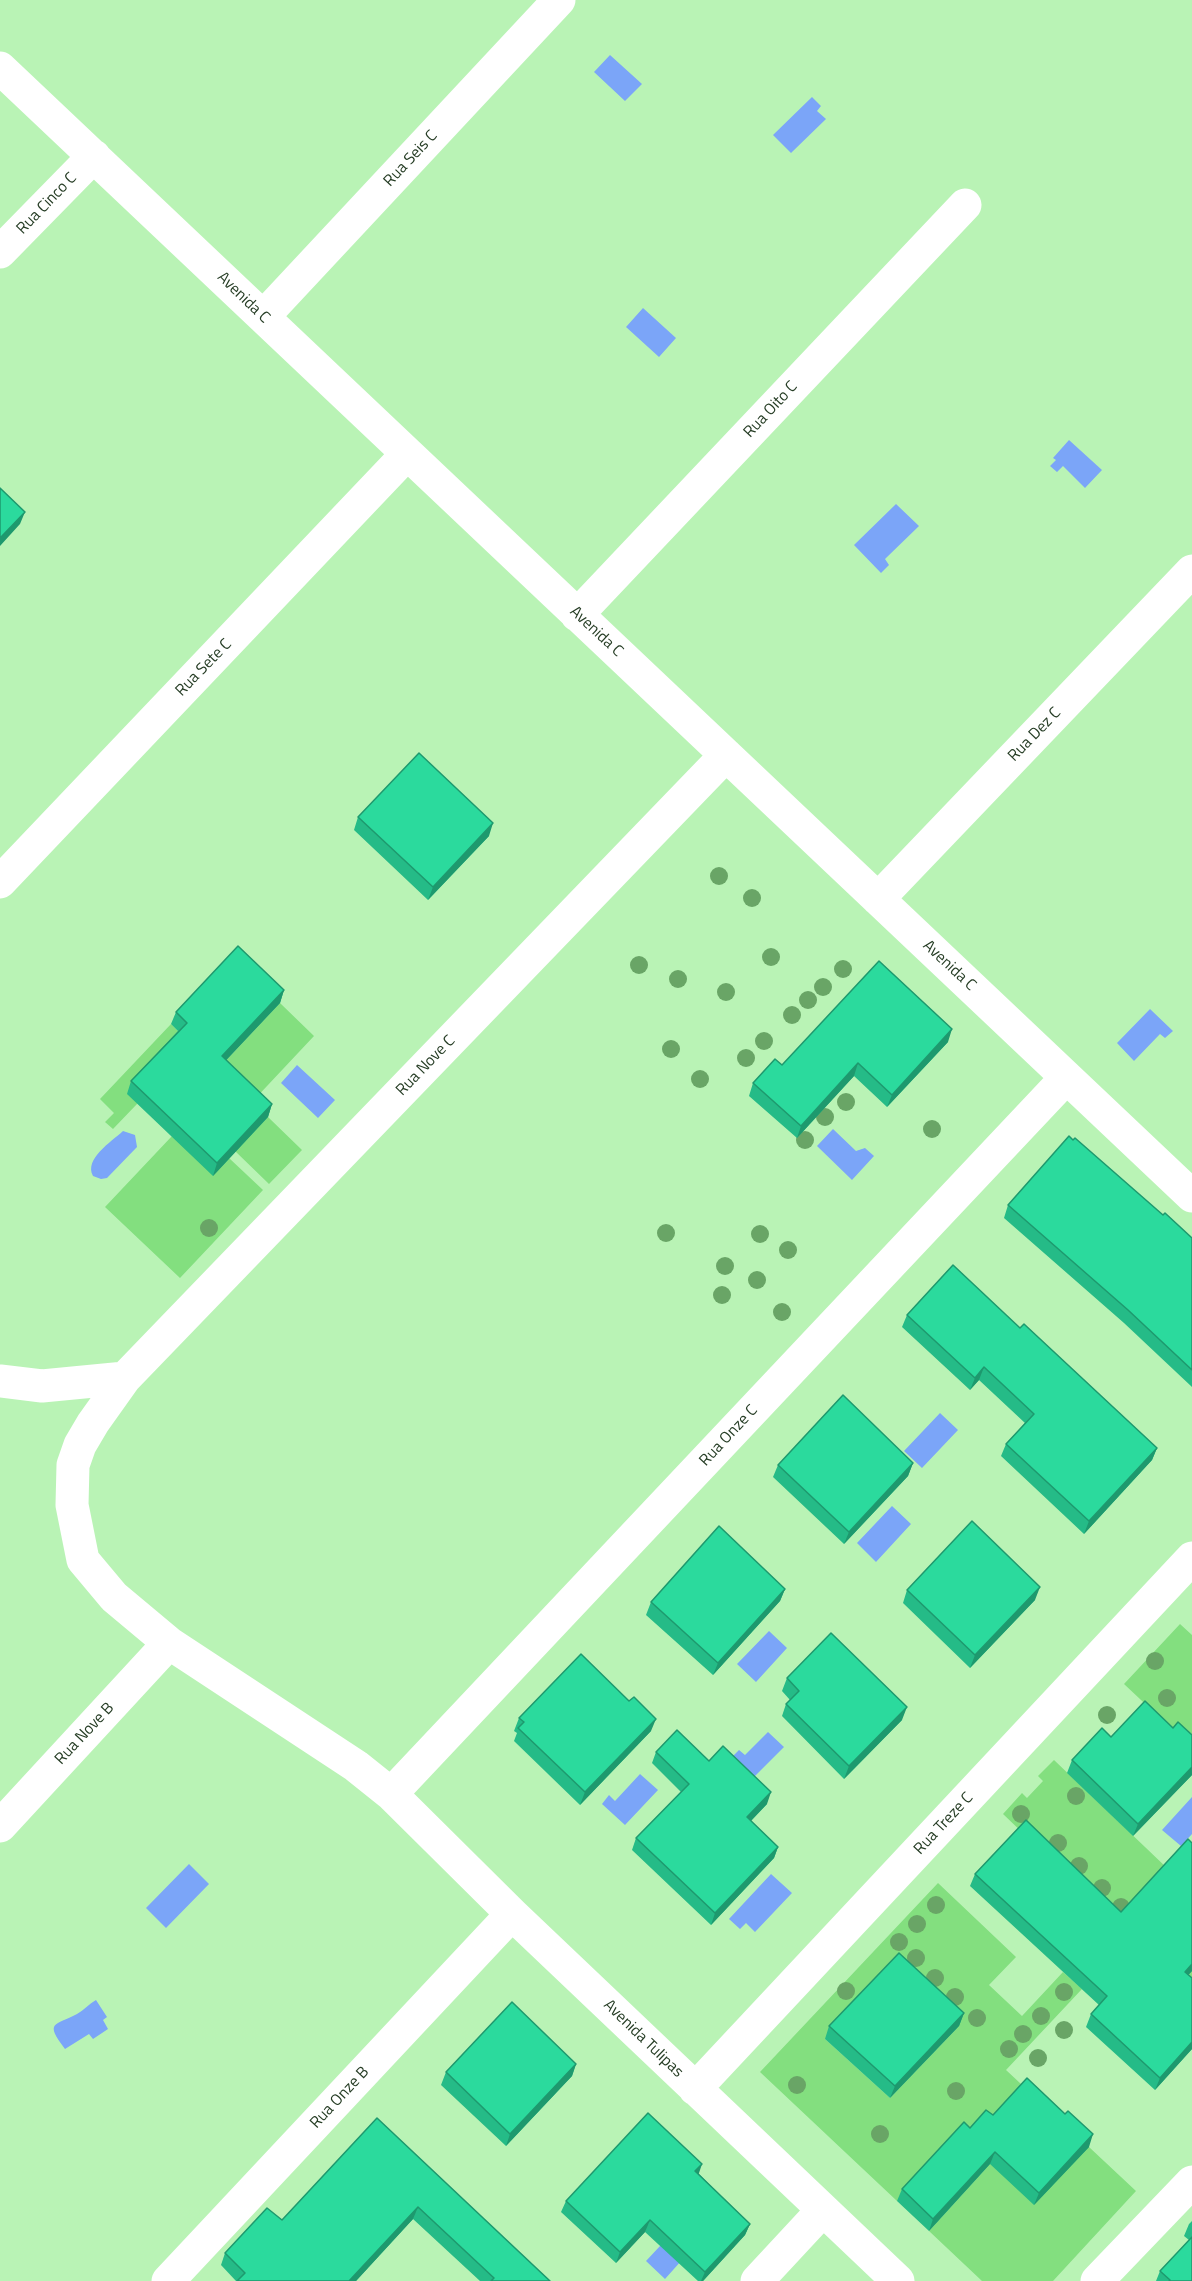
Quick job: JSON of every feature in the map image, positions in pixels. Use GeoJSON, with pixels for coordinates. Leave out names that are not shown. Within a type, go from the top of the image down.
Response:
{"type":"FeatureCollection","features":[{"type":"Feature","properties":{"kind":"street","name":"Rua Seis C"},"geometry":{"type":"LineString","coordinates":[[263,317],[559,0]]}},
{"type":"Feature","properties":{"kind":"street","name":"Avenida C"},"geometry":{"type":"LineString","coordinates":[[0,68],[1192,1196]]}},
{"type":"Feature","properties":{"kind":"street","name":"Rua Cinco C"},"geometry":{"type":"LineString","coordinates":[[0,252],[94,156]]}},
{"type":"Feature","properties":{"kind":"street","name":"Rua Oito C"},"geometry":{"type":"LineString","coordinates":[[578,615],[965,205]]}},
{"type":"Feature","properties":{"kind":"street","name":"Rua Sete C"},"geometry":{"type":"LineString","coordinates":[[0,882],[407,454]]}},
{"type":"Feature","properties":{"kind":"street","name":"Rua Dez C"},"geometry":{"type":"LineString","coordinates":[[878,899],[1192,571]]}},
{"type":"Feature","properties":{"kind":"street","name":"Rua Nove C"},"geometry":{"type":"LineString","coordinates":[[169,1643],[114,1597],[83,1560],[72,1505],[73,1465],[80,1445],[125,1378],[726,755]]}},
{"type":"Feature","properties":{"kind":"street","name":"Rua Onze C"},"geometry":{"type":"LineString","coordinates":[[391,1794],[1066,1078]]}},
{"type":"Feature","properties":{"kind":"street"},"geometry":{"type":"LineString","coordinates":[[0,1380],[42,1386],[125,1378]]}},
{"type":"Feature","properties":{"kind":"street","name":"Rua Treze C"},"geometry":{"type":"LineString","coordinates":[[695,2089],[1192,1558]]}},
{"type":"Feature","properties":{"kind":"street","name":"Avenida Tulipas"},"geometry":{"type":"LineString","coordinates":[[169,1643],[356,1766],[391,1794],[512,1914],[898,2281]]}},
{"type":"Feature","properties":{"kind":"street","name":"Rua Nove B"},"geometry":{"type":"LineString","coordinates":[[0,1826],[169,1643]]}},
{"type":"Feature","properties":{"kind":"street","name":"Rua Onze B"},"geometry":{"type":"LineString","coordinates":[[168,2281],[512,1914]]}},
{"type":"Feature","properties":{"kind":"street"},"geometry":{"type":"LineString","coordinates":[[1097,2281],[1192,2182]]}},
{"type":"Feature","properties":{"kind":"street"},"geometry":{"type":"LineString","coordinates":[[757,2281],[822,2211]]}},
{"type":"Feature","properties":{"kind":"green space"},"geometry":{"type":"Polygon","coordinates":[[[280,1003],[314,1036],[252,1102],[218,1069],[280,1003]]]}},
{"type":"Feature","properties":{"kind":"green space"},"geometry":{"type":"Polygon","coordinates":[[[171,1024],[182,1035],[137,1104],[113,1129],[105,1122],[114,1113],[100,1099],[171,1024]]]}},
{"type":"Feature","properties":{"kind":"green space"},"geometry":{"type":"Polygon","coordinates":[[[268,1117],[302,1150],[269,1184],[235,1151],[268,1117]]]}},
{"type":"Feature","properties":{"kind":"green space"},"geometry":{"type":"Polygon","coordinates":[[[172,1136],[229,1158],[263,1190],[180,1278],[105,1207],[172,1136]]]}},
{"type":"Feature","properties":{"kind":"green space"},"geometry":{"type":"Polygon","coordinates":[[[1180,1624],[1192,1635],[1192,1748],[1124,1684],[1180,1624]]]}},
{"type":"Feature","properties":{"kind":"green space"},"geometry":{"type":"Polygon","coordinates":[[[1054,1760],[1168,1869],[1192,1971],[1192,1995],[1003,1814],[1022,1793],[1027,1798],[1043,1781],[1038,1776],[1054,1760]]]}},
{"type":"Feature","properties":{"kind":"green space"},"geometry":{"type":"Polygon","coordinates":[[[938,1883],[1016,1957],[989,1985],[1022,2016],[1063,1972],[1082,1989],[1006,2070],[1063,2123],[897,2201],[760,2072],[938,1883]],[[959,2026],[825,2039],[890,2098],[959,2026]]]}},
{"type":"Feature","properties":{"kind":"green space"},"geometry":{"type":"Polygon","coordinates":[[[1089,2147],[1136,2191],[1053,2281],[982,2281],[929,2231],[990,2164],[1089,2147]]]}},
{"type":"Feature","properties":{"kind":"water"},"geometry":{"type":"Polygon","coordinates":[[[610,55],[642,84],[625,101],[594,72],[610,55]]]}},
{"type":"Feature","properties":{"kind":"water"},"geometry":{"type":"Polygon","coordinates":[[[812,97],[821,106],[817,111],[826,119],[791,153],[773,135],[812,97]]]}},
{"type":"Feature","properties":{"kind":"water"},"geometry":{"type":"Polygon","coordinates":[[[643,308],[676,338],[659,357],[626,327],[643,308]]]}},
{"type":"Feature","properties":{"kind":"water"},"geometry":{"type":"Polygon","coordinates":[[[1069,440],[1102,470],[1085,488],[1063,466],[1057,472],[1050,466],[1056,460],[1053,458],[1069,440]]]}},
{"type":"Feature","properties":{"kind":"water"},"geometry":{"type":"Polygon","coordinates":[[[896,504],[919,526],[885,559],[889,565],[881,573],[854,545],[896,504]]]}},
{"type":"Feature","properties":{"kind":"water"},"geometry":{"type":"Polygon","coordinates":[[[1150,1009],[1173,1031],[1165,1038],[1160,1034],[1134,1061],[1117,1043],[1150,1009]]]}},
{"type":"Feature","properties":{"kind":"water"},"geometry":{"type":"Polygon","coordinates":[[[297,1065],[335,1100],[318,1118],[281,1083],[297,1065]]]}},
{"type":"Feature","properties":{"kind":"water"},"geometry":{"type":"Polygon","coordinates":[[[833,1129],[856,1151],[865,1148],[874,1156],[852,1180],[817,1146],[833,1129]]]}},
{"type":"Feature","properties":{"kind":"water"},"geometry":{"type":"Polygon","coordinates":[[[123,1131],[135,1135],[137,1147],[107,1178],[101,1179],[93,1176],[91,1170],[95,1157],[123,1131]]]}},
{"type":"Feature","properties":{"kind":"water"},"geometry":{"type":"Polygon","coordinates":[[[940,1413],[958,1430],[922,1468],[904,1451],[940,1413]]]}},
{"type":"Feature","properties":{"kind":"water"},"geometry":{"type":"Polygon","coordinates":[[[892,1506],[911,1524],[876,1562],[857,1543],[892,1506]]]}},
{"type":"Feature","properties":{"kind":"water"},"geometry":{"type":"Polygon","coordinates":[[[769,1631],[787,1648],[756,1682],[737,1664],[769,1631]]]}},
{"type":"Feature","properties":{"kind":"water"},"geometry":{"type":"Polygon","coordinates":[[[768,1732],[784,1747],[751,1780],[730,1759],[739,1750],[745,1755],[768,1732]]]}},
{"type":"Feature","properties":{"kind":"water"},"geometry":{"type":"Polygon","coordinates":[[[640,1774],[658,1790],[625,1825],[602,1804],[609,1795],[615,1801],[640,1774]]]}},
{"type":"Feature","properties":{"kind":"water"},"geometry":{"type":"Polygon","coordinates":[[[1192,1797],[1192,1834],[1181,1846],[1162,1830],[1192,1797]]]}},
{"type":"Feature","properties":{"kind":"water"},"geometry":{"type":"Polygon","coordinates":[[[189,1864],[209,1884],[166,1928],[146,1908],[189,1864]]]}},
{"type":"Feature","properties":{"kind":"water"},"geometry":{"type":"Polygon","coordinates":[[[771,1874],[792,1893],[755,1932],[746,1923],[740,1929],[729,1919],[771,1874]]]}},
{"type":"Feature","properties":{"kind":"water"},"geometry":{"type":"Polygon","coordinates":[[[96,2000],[107,2017],[103,2020],[108,2029],[93,2039],[89,2034],[65,2049],[55,2033],[55,2026],[96,2000]]]}},
{"type":"Feature","properties":{"kind":"water"},"geometry":{"type":"Polygon","coordinates":[[[688,2216],[706,2233],[665,2279],[646,2261],[688,2216]]]}},
{"type":"Feature","properties":{"kind":"building"},"geometry":{"type":"Polygon","coordinates":[[[0,488],[25,512],[0,538],[0,488]]]}},
{"type":"Feature","properties":{"kind":"building"},"geometry":{"type":"Polygon","coordinates":[[[419,753],[493,823],[433,887],[358,817],[419,753]]]}},
{"type":"Feature","properties":{"kind":"building"},"geometry":{"type":"Polygon","coordinates":[[[238,946],[284,990],[222,1056],[272,1104],[217,1163],[131,1081],[187,1023],[176,1012],[238,946]]]}},
{"type":"Feature","properties":{"kind":"building"},"geometry":{"type":"Polygon","coordinates":[[[879,961],[952,1029],[892,1095],[858,1063],[801,1126],[753,1083],[775,1059],[782,1065],[879,961]]]}},
{"type":"Feature","properties":{"kind":"building"},"geometry":{"type":"Polygon","coordinates":[[[1069,1136],[1073,1140],[1075,1138],[1192,1238],[1192,1370],[1128,1310],[1008,1205],[1069,1136]]]}},
{"type":"Feature","properties":{"kind":"building"},"geometry":{"type":"Polygon","coordinates":[[[953,1265],[1020,1328],[1024,1324],[1157,1448],[1089,1521],[1006,1444],[1034,1414],[984,1367],[975,1378],[907,1315],[953,1265]]]}},
{"type":"Feature","properties":{"kind":"building"},"geometry":{"type":"Polygon","coordinates":[[[843,1395],[913,1463],[849,1532],[778,1465],[843,1395]]]}},
{"type":"Feature","properties":{"kind":"building"},"geometry":{"type":"Polygon","coordinates":[[[972,1521],[1040,1587],[975,1655],[907,1590],[972,1521]]]}},
{"type":"Feature","properties":{"kind":"building"},"geometry":{"type":"Polygon","coordinates":[[[719,1526],[785,1589],[718,1663],[651,1602],[719,1526]]]}},
{"type":"Feature","properties":{"kind":"building"},"geometry":{"type":"Polygon","coordinates":[[[831,1633],[907,1707],[849,1766],[786,1704],[799,1691],[787,1678],[831,1633]]]}},
{"type":"Feature","properties":{"kind":"building"},"geometry":{"type":"Polygon","coordinates":[[[581,1654],[629,1701],[634,1697],[656,1719],[585,1792],[518,1728],[524,1722],[519,1718],[581,1654]]]}},
{"type":"Feature","properties":{"kind":"building"},"geometry":{"type":"Polygon","coordinates":[[[1145,1701],[1173,1728],[1178,1722],[1192,1735],[1192,1767],[1138,1824],[1072,1760],[1102,1728],[1111,1737],[1145,1701]]]}},
{"type":"Feature","properties":{"kind":"building"},"geometry":{"type":"Polygon","coordinates":[[[677,1730],[709,1761],[723,1746],[771,1792],[747,1817],[778,1847],[715,1913],[636,1838],[689,1784],[656,1752],[677,1730]]]}},
{"type":"Feature","properties":{"kind":"building"},"geometry":{"type":"Polygon","coordinates":[[[1026,1820],[1121,1912],[1188,1839],[1192,1843],[1192,1964],[1185,1972],[1192,1978],[1192,2042],[1160,2078],[1091,2014],[1107,1996],[975,1874],[1026,1820]]]}},
{"type":"Feature","properties":{"kind":"building"},"geometry":{"type":"Polygon","coordinates":[[[899,1953],[964,2013],[895,2086],[829,2026],[899,1953]]]}},
{"type":"Feature","properties":{"kind":"building"},"geometry":{"type":"Polygon","coordinates":[[[512,2002],[576,2064],[510,2134],[446,2072],[512,2002]]]}},
{"type":"Feature","properties":{"kind":"building"},"geometry":{"type":"Polygon","coordinates":[[[1027,2078],[1065,2114],[1068,2111],[1093,2134],[1039,2193],[995,2152],[933,2219],[902,2189],[964,2122],[970,2128],[986,2110],[993,2115],[1027,2078]]]}},
{"type":"Feature","properties":{"kind":"building"},"geometry":{"type":"Polygon","coordinates":[[[648,2113],[702,2164],[695,2171],[750,2224],[705,2272],[650,2220],[620,2252],[566,2201],[648,2113]]]}},
{"type":"Feature","properties":{"kind":"building"},"geometry":{"type":"Polygon","coordinates":[[[377,2118],[550,2281],[491,2281],[494,2278],[418,2207],[349,2281],[237,2281],[245,2273],[225,2253],[267,2208],[282,2220],[377,2118]]]}},
{"type":"Feature","properties":{"kind":"building"},"geometry":{"type":"Polygon","coordinates":[[[1192,2237],[1192,2281],[1169,2281],[1160,2271],[1192,2237]]]}}]}
